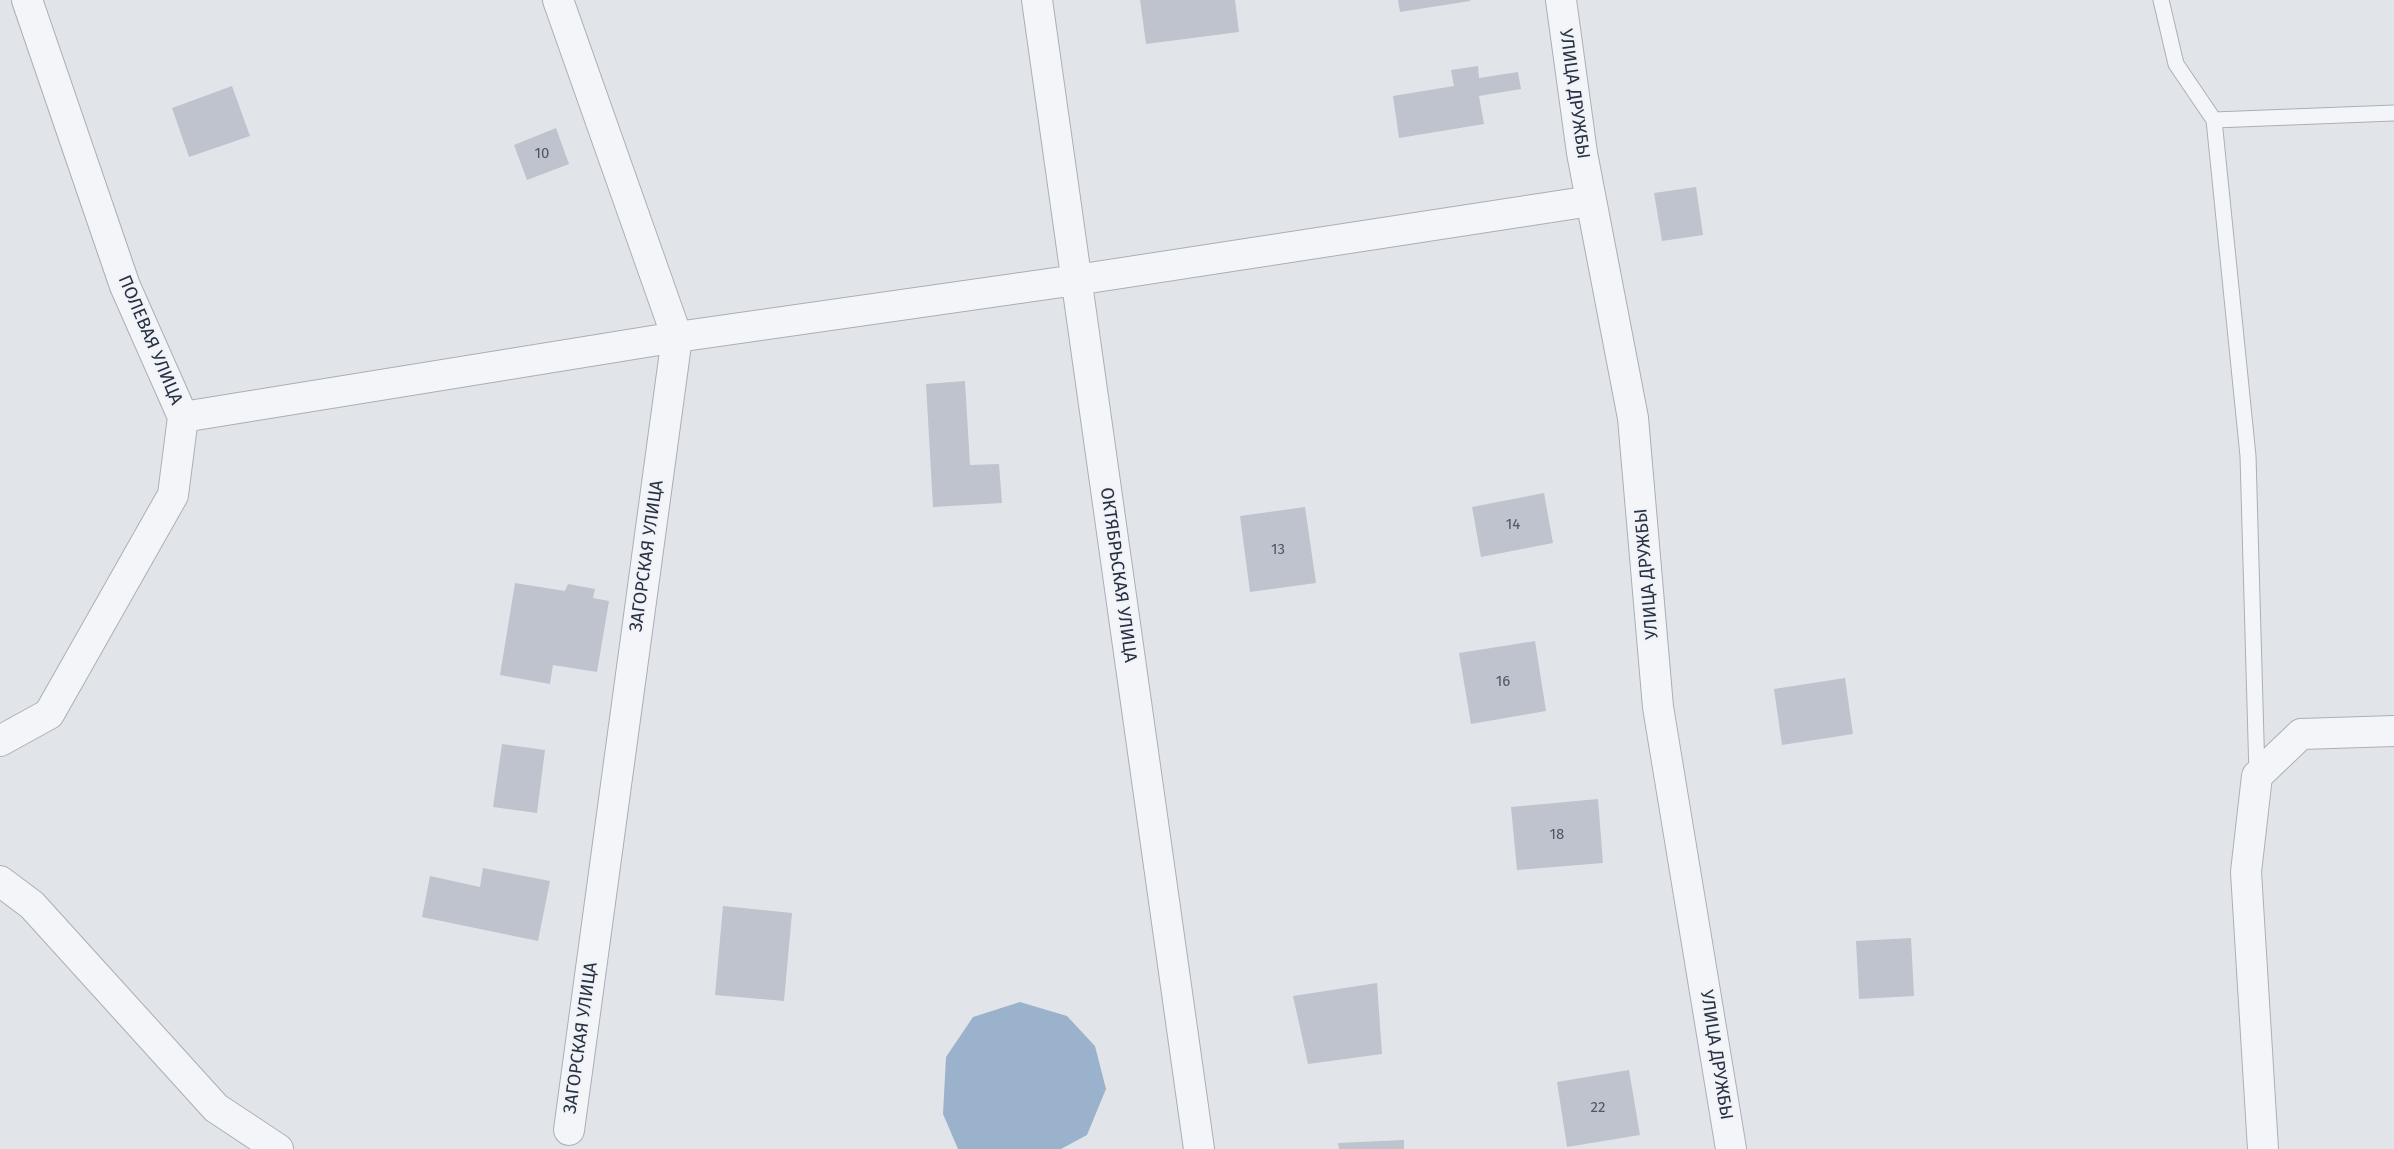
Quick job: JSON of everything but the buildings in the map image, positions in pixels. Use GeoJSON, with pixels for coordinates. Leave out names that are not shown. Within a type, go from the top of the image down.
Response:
{"type":"FeatureCollection","features":[{"type":"Feature","properties":{"kind":"street","name":"ПОЛЕВАЯ УЛИЦА"},"geometry":{"type":"LineString","coordinates":[[0,741],[49,714],[173,495],[183,417],[125,286],[27,0]]}},
{"type":"Feature","properties":{"kind":"street","name":"ЗАГОРСКАЯ УЛИЦА"},"geometry":{"type":"LineString","coordinates":[[558,0],[678,337],[569,1130]]}},
{"type":"Feature","properties":{"kind":"street","name":"ОКТЯБРЬСКАЯ УЛИЦА"},"geometry":{"type":"LineString","coordinates":[[1036,0],[1200,1149]]}},
{"type":"Feature","properties":{"kind":"street","name":"УЛИЦА ДРУЖБЫ"},"geometry":{"type":"LineString","coordinates":[[1561,0],[1582,153],[1633,418],[1658,707],[1731,1149]]}},
{"type":"Feature","properties":{"kind":"street"},"geometry":{"type":"LineString","coordinates":[[183,417],[678,337],[1076,280],[1591,201]]}},
{"type":"Feature","properties":{"kind":"street"},"geometry":{"type":"LineString","coordinates":[[2263,1149],[2246,872],[2257,776],[2301,734],[2394,731]]}},
{"type":"Feature","properties":{"kind":"street"},"geometry":{"type":"LineString","coordinates":[[0,881],[32,905],[216,1108],[278,1149]]}},
{"type":"Feature","properties":{"kind":"lane"},"geometry":{"type":"LineString","coordinates":[[2161,0],[2176,64],[2214,120],[2248,456],[2257,776]]}},
{"type":"Feature","properties":{"kind":"lane"},"geometry":{"type":"LineString","coordinates":[[2214,120],[2394,113]]}},
{"type":"Feature","properties":{"kind":"water"},"geometry":{"type":"Polygon","coordinates":[[[1020,1002],[1067,1016],[1095,1046],[1106,1089],[1087,1135],[1061,1149],[958,1149],[943,1114],[946,1057],[973,1017],[1020,1002]]]}}]}
